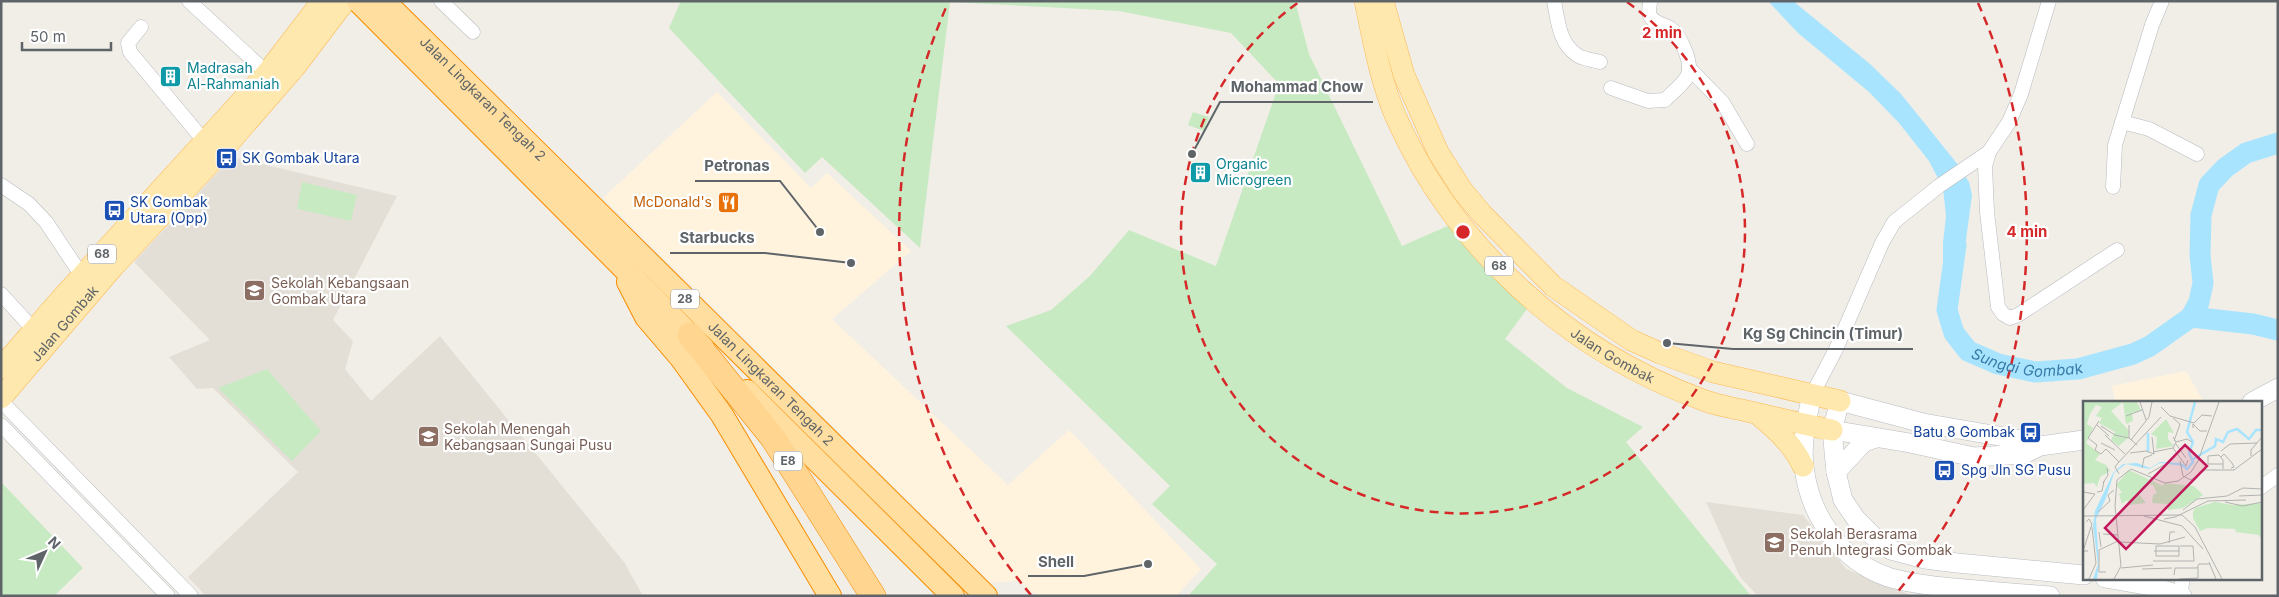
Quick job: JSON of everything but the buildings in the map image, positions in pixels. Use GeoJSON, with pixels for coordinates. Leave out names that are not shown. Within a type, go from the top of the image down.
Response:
{"type":"FeatureCollection","features":[{"type":"Feature","properties":{"kind":"highway","name":"Jalan Lingkaran Tengah 2"},"geometry":{"type":"LineString","coordinates":[[363,3],[690,335],[953,596]]}},
{"type":"Feature","properties":{"kind":"highway","name":"Jalan Lingkaran Tengah 2"},"geometry":{"type":"LineString","coordinates":[[363,3],[986,596]]}},
{"type":"Feature","properties":{"kind":"highway"},"geometry":{"type":"LineString","coordinates":[[617,261],[646,317],[681,358],[722,415],[830,596]]}},
{"type":"Feature","properties":{"kind":"highway","name":"E8"},"geometry":{"type":"LineString","coordinates":[[690,335],[773,438],[873,596]]}},
{"type":"Feature","properties":{"kind":"highway"},"geometry":{"type":"LineString","coordinates":[[986,596],[991,596]]}},
{"type":"Feature","properties":{"kind":"main road","name":"Jalan Gombak"},"geometry":{"type":"LineString","coordinates":[[1,368],[82,276],[267,74],[322,1]]}},
{"type":"Feature","properties":{"kind":"main road","name":"Jalan Gombak"},"geometry":{"type":"LineString","coordinates":[[1365,1],[1384,82],[1395,114],[1438,193],[1469,236],[1537,304],[1568,330],[1619,362],[1705,401],[1806,425],[1910,443],[1974,457],[2024,454],[2040,446],[2083,440]]}},
{"type":"Feature","properties":{"kind":"main road","name":"Jalan Gombak"},"geometry":{"type":"LineString","coordinates":[[1383,1],[1404,75],[1438,152],[1462,190],[1482,214],[1553,286],[1631,340],[1660,353],[1713,372],[1840,401],[1923,423],[2022,440],[2040,446]]}},
{"type":"Feature","properties":{"kind":"main road","name":"Jalan Gombak"},"geometry":{"type":"LineString","coordinates":[[1,400],[114,266],[228,144],[296,67],[363,3]]}},
{"type":"Feature","properties":{"kind":"main road"},"geometry":{"type":"LineString","coordinates":[[2254,401],[2278,388]]}},
{"type":"Feature","properties":{"kind":"main road"},"geometry":{"type":"LineString","coordinates":[[1812,395],[1806,425],[1804,466],[1812,505],[1839,546],[1864,567],[1887,577],[1909,583],[1964,590],[2050,596]]}},
{"type":"Feature","properties":{"kind":"main road"},"geometry":{"type":"LineString","coordinates":[[1840,401],[1832,430],[1836,472],[1843,500],[1856,519],[1891,550],[1925,559],[1957,564],[2083,575]]}},
{"type":"Feature","properties":{"kind":"main road"},"geometry":{"type":"LineString","coordinates":[[1757,413],[1795,449],[1804,466]]}},
{"type":"Feature","properties":{"kind":"main road"},"geometry":{"type":"LineString","coordinates":[[1836,472],[1864,442],[1876,438]]}},
{"type":"Feature","properties":{"kind":"main road"},"geometry":{"type":"LineString","coordinates":[[2116,580],[2182,590]]}},
{"type":"Feature","properties":{"kind":"street"},"geometry":{"type":"LineString","coordinates":[[189,1],[267,74]]}},
{"type":"Feature","properties":{"kind":"street"},"geometry":{"type":"LineString","coordinates":[[441,1],[473,32]]}},
{"type":"Feature","properties":{"kind":"street"},"geometry":{"type":"LineString","coordinates":[[1554,1],[1560,30],[1565,43],[1578,56],[1600,62]]}},
{"type":"Feature","properties":{"kind":"street"},"geometry":{"type":"LineString","coordinates":[[1650,1],[1649,14],[1651,17],[1655,22],[1669,28],[1680,37],[1689,68],[1723,103],[1747,144]]}},
{"type":"Feature","properties":{"kind":"street"},"geometry":{"type":"LineString","coordinates":[[2049,1],[2021,94],[2009,122],[1989,152],[1985,166],[1986,212],[1998,307],[2010,318],[2018,315],[2117,250]]}},
{"type":"Feature","properties":{"kind":"street"},"geometry":{"type":"LineString","coordinates":[[2113,187],[2113,155],[2152,25],[2162,1]]}},
{"type":"Feature","properties":{"kind":"street"},"geometry":{"type":"LineString","coordinates":[[141,27],[128,42],[130,52],[205,142]]}},
{"type":"Feature","properties":{"kind":"street"},"geometry":{"type":"LineString","coordinates":[[1611,88],[1648,101],[1665,100],[1687,77],[1689,68]]}},
{"type":"Feature","properties":{"kind":"street"},"geometry":{"type":"LineString","coordinates":[[2122,122],[2149,129],[2197,154]]}},
{"type":"Feature","properties":{"kind":"street"},"geometry":{"type":"LineString","coordinates":[[1812,395],[1836,349],[1882,243],[1894,222],[1938,186],[1989,152]]}},
{"type":"Feature","properties":{"kind":"street"},"geometry":{"type":"LineString","coordinates":[[1,185],[29,204],[46,222],[82,276]]}},
{"type":"Feature","properties":{"kind":"street"},"geometry":{"type":"LineString","coordinates":[[1,294],[34,330]]}},
{"type":"Feature","properties":{"kind":"street"},"geometry":{"type":"LineString","coordinates":[[1,400],[191,596]]}},
{"type":"Feature","properties":{"kind":"street"},"geometry":{"type":"LineString","coordinates":[[1,424],[168,596]]}},
{"type":"Feature","properties":{"kind":"street"},"geometry":{"type":"LineString","coordinates":[[2262,487],[2278,475]]}},
{"type":"Feature","properties":{"kind":"shaded area"},"geometry":{"type":"Polygon","coordinates":[[[717,92],[811,188],[827,173],[911,251],[832,319],[1008,485],[1069,430],[1201,569],[1176,596],[1037,596],[1018,581],[991,583],[603,198],[717,92]]]}},
{"type":"Feature","properties":{"kind":"shaded area"},"geometry":{"type":"Polygon","coordinates":[[[232,157],[397,196],[333,320],[353,341],[345,369],[371,401],[440,336],[624,562],[643,596],[206,596],[188,577],[298,472],[213,388],[197,389],[169,357],[210,340],[134,262],[232,157]]]}},
{"type":"Feature","properties":{"kind":"shaded area"},"geometry":{"type":"Polygon","coordinates":[[[2186,371],[2203,401],[2115,401],[2112,386],[2186,371]]]}},
{"type":"Feature","properties":{"kind":"shaded area","name":"Sekolah Berasrama Penuh Integrasi Gombak"},"geometry":{"type":"Polygon","coordinates":[[[1706,502],[1803,515],[1846,569],[1913,596],[1758,596],[1740,577],[1706,502]]]}},
{"type":"Feature","properties":{"kind":"green space"},"geometry":{"type":"Polygon","coordinates":[[[681,1],[1295,1],[1309,54],[1402,246],[1452,224],[1529,306],[1505,339],[1567,388],[1643,427],[1626,442],[1751,596],[1188,596],[1217,564],[1152,504],[1170,486],[1006,326],[1051,310],[1090,276],[1129,230],[1216,266],[1279,84],[1231,33],[1119,11],[950,2],[920,248],[822,157],[805,173],[669,28],[681,1]]]}},
{"type":"Feature","properties":{"kind":"green space"},"geometry":{"type":"Polygon","coordinates":[[[1193,112],[1209,117],[1204,131],[1188,125],[1193,112]]]}},
{"type":"Feature","properties":{"kind":"green space"},"geometry":{"type":"Polygon","coordinates":[[[302,182],[357,195],[351,221],[297,209],[302,182]]]}},
{"type":"Feature","properties":{"kind":"green space"},"geometry":{"type":"Polygon","coordinates":[[[267,369],[321,431],[292,461],[218,388],[267,369]]]}},
{"type":"Feature","properties":{"kind":"green space"},"geometry":{"type":"Polygon","coordinates":[[[1,482],[83,568],[54,596],[1,596],[1,482]]]}},
{"type":"Feature","properties":{"kind":"water"},"geometry":{"type":"Polygon","coordinates":[[[1768,1],[1793,1],[1870,64],[1901,94],[1959,166],[1969,182],[1972,195],[1962,270],[1943,273],[1943,243],[1946,216],[1943,188],[1929,161],[1899,123],[1869,92],[1798,33],[1768,1]]]}},
{"type":"Feature","properties":{"kind":"waterway","name":"Sungai Gombak"},"geometry":{"type":"LineString","coordinates":[[1956,245],[1947,310],[1954,333],[1968,351],[1998,364],[2035,372],[2078,369],[2133,354],[2150,346],[2191,317],[2199,302],[2203,283],[2200,255],[2201,215],[2209,185],[2225,168],[2246,153],[2278,143]]}},
{"type":"Feature","properties":{"kind":"waterway"},"geometry":{"type":"LineString","coordinates":[[2191,317],[2253,324],[2278,330]]}},
{"type":"Feature","properties":{"kind":"place","name":"Madrasah Al-Rahmaniah"},"geometry":{"type":"Point","coordinates":[171,76]}},
{"type":"Feature","properties":{"kind":"place","name":"Mohammad Chow"},"geometry":{"type":"Point","coordinates":[1192,154]}},
{"type":"Feature","properties":{"kind":"place","name":"SK Gombak Utara"},"geometry":{"type":"Point","coordinates":[226,158]}},
{"type":"Feature","properties":{"kind":"place","name":"Organic Microgreen"},"geometry":{"type":"Point","coordinates":[1200,172]}},
{"type":"Feature","properties":{"kind":"place","name":"McDonald's"},"geometry":{"type":"Point","coordinates":[728,202]}},
{"type":"Feature","properties":{"kind":"place","name":"SK Gombak Utara (Opp)"},"geometry":{"type":"Point","coordinates":[114,210]}},
{"type":"Feature","properties":{"kind":"place","name":"Petronas"},"geometry":{"type":"Point","coordinates":[820,232]}},
{"type":"Feature","properties":{"kind":"place","name":"Starbucks"},"geometry":{"type":"Point","coordinates":[851,263]}},
{"type":"Feature","properties":{"kind":"place","name":"Sekolah Kebangsaan Gombak Utara"},"geometry":{"type":"Point","coordinates":[255,291]}},
{"type":"Feature","properties":{"kind":"place","name":"Kg Sg Chincin (Timur)"},"geometry":{"type":"Point","coordinates":[1667,343]}},
{"type":"Feature","properties":{"kind":"place","name":"Batu 8 Gombak"},"geometry":{"type":"Point","coordinates":[2031,432]}},
{"type":"Feature","properties":{"kind":"place","name":"Sekolah Menengah Kebangsaan Sungai Pusu"},"geometry":{"type":"Point","coordinates":[428,437]}},
{"type":"Feature","properties":{"kind":"place","name":"Spg Jln SG Pusu"},"geometry":{"type":"Point","coordinates":[1945,470]}},
{"type":"Feature","properties":{"kind":"place","name":"Sekolah Berasrama Penuh Integrasi Gombak"},"geometry":{"type":"Point","coordinates":[1774,542]}},
{"type":"Feature","properties":{"kind":"place","name":"Shell"},"geometry":{"type":"Point","coordinates":[1148,564]}}]}
